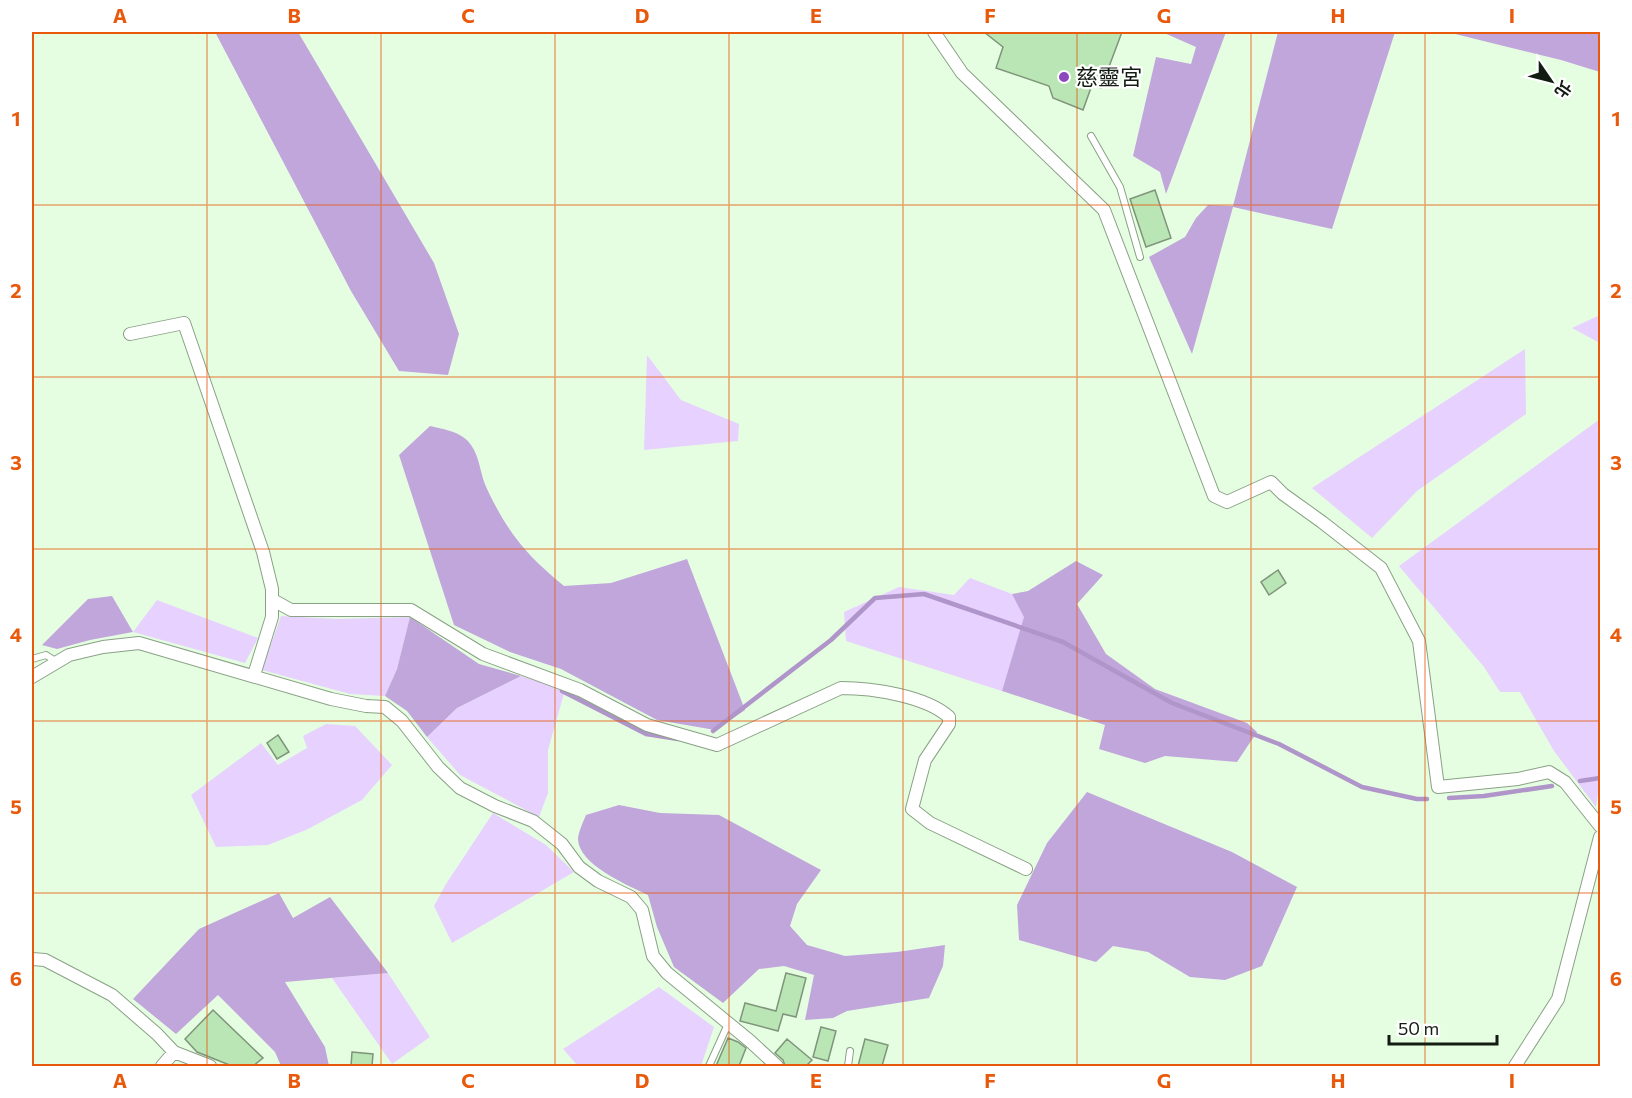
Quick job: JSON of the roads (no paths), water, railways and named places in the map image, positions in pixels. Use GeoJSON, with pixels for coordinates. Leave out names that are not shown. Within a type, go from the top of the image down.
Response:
{"type":"FeatureCollection","features":[{"type":"Feature","properties":{"kind":"street"},"geometry":{"type":"LineString","coordinates":[[934,32],[962,73],[1104,210],[1214,496],[1227,502],[1271,482],[1283,494],[1381,568],[1419,641],[1438,787],[1518,779],[1549,772],[1565,782],[1600,826]]}},
{"type":"Feature","properties":{"kind":"street"},"geometry":{"type":"LineString","coordinates":[[130,334],[184,323],[263,552],[273,600],[272,618],[254,675]]}},
{"type":"Feature","properties":{"kind":"street"},"geometry":{"type":"LineString","coordinates":[[273,600],[291,610],[411,610],[483,654],[580,690],[647,725],[717,744],[842,688],[864,688],[940,708],[949,717],[950,724],[925,760],[912,809],[930,823],[1026,869]]}},
{"type":"Feature","properties":{"kind":"street"},"geometry":{"type":"LineString","coordinates":[[32,677],[69,656],[103,647],[139,643],[331,699],[385,707],[402,721],[438,767],[460,788],[495,806],[533,821],[562,844],[579,867],[598,881],[631,897],[642,910],[653,956],[667,973],[729,1023],[777,1066]]}},
{"type":"Feature","properties":{"kind":"street"},"geometry":{"type":"LineString","coordinates":[[1515,1066],[1557,999],[1600,837]]}},
{"type":"Feature","properties":{"kind":"street"},"geometry":{"type":"LineString","coordinates":[[32,959],[45,960],[112,995],[174,1052],[210,1066]]}},
{"type":"Feature","properties":{"kind":"street"},"geometry":{"type":"LineString","coordinates":[[162,1066],[174,1052]]}},
{"type":"Feature","properties":{"kind":"lane"},"geometry":{"type":"LineString","coordinates":[[1091,136],[1120,187],[1140,257]]}},
{"type":"Feature","properties":{"kind":"lane"},"geometry":{"type":"LineString","coordinates":[[32,658],[46,655],[58,662]]}},
{"type":"Feature","properties":{"kind":"lane"},"geometry":{"type":"LineString","coordinates":[[709,1066],[729,1023]]}},
{"type":"Feature","properties":{"kind":"lane"},"geometry":{"type":"LineString","coordinates":[[848,1066],[850,1050]]}},
{"type":"Feature","properties":{"kind":"waterway"},"geometry":{"type":"LineString","coordinates":[[713,731],[831,640],[875,598],[924,594],[1063,642],[1172,703],[1279,744],[1362,787],[1417,799],[1427,799]]}},
{"type":"Feature","properties":{"kind":"waterway"},"geometry":{"type":"LineString","coordinates":[[562,691],[646,734],[678,739]]}},
{"type":"Feature","properties":{"kind":"waterway"},"geometry":{"type":"LineString","coordinates":[[1580,781],[1600,778]]}},
{"type":"Feature","properties":{"kind":"waterway"},"geometry":{"type":"LineString","coordinates":[[1449,798],[1484,796],[1552,786]]}},
{"type":"Feature","properties":{"kind":"place","name":"慈靈宮"},"geometry":{"type":"Point","coordinates":[1064,77]}}]}
